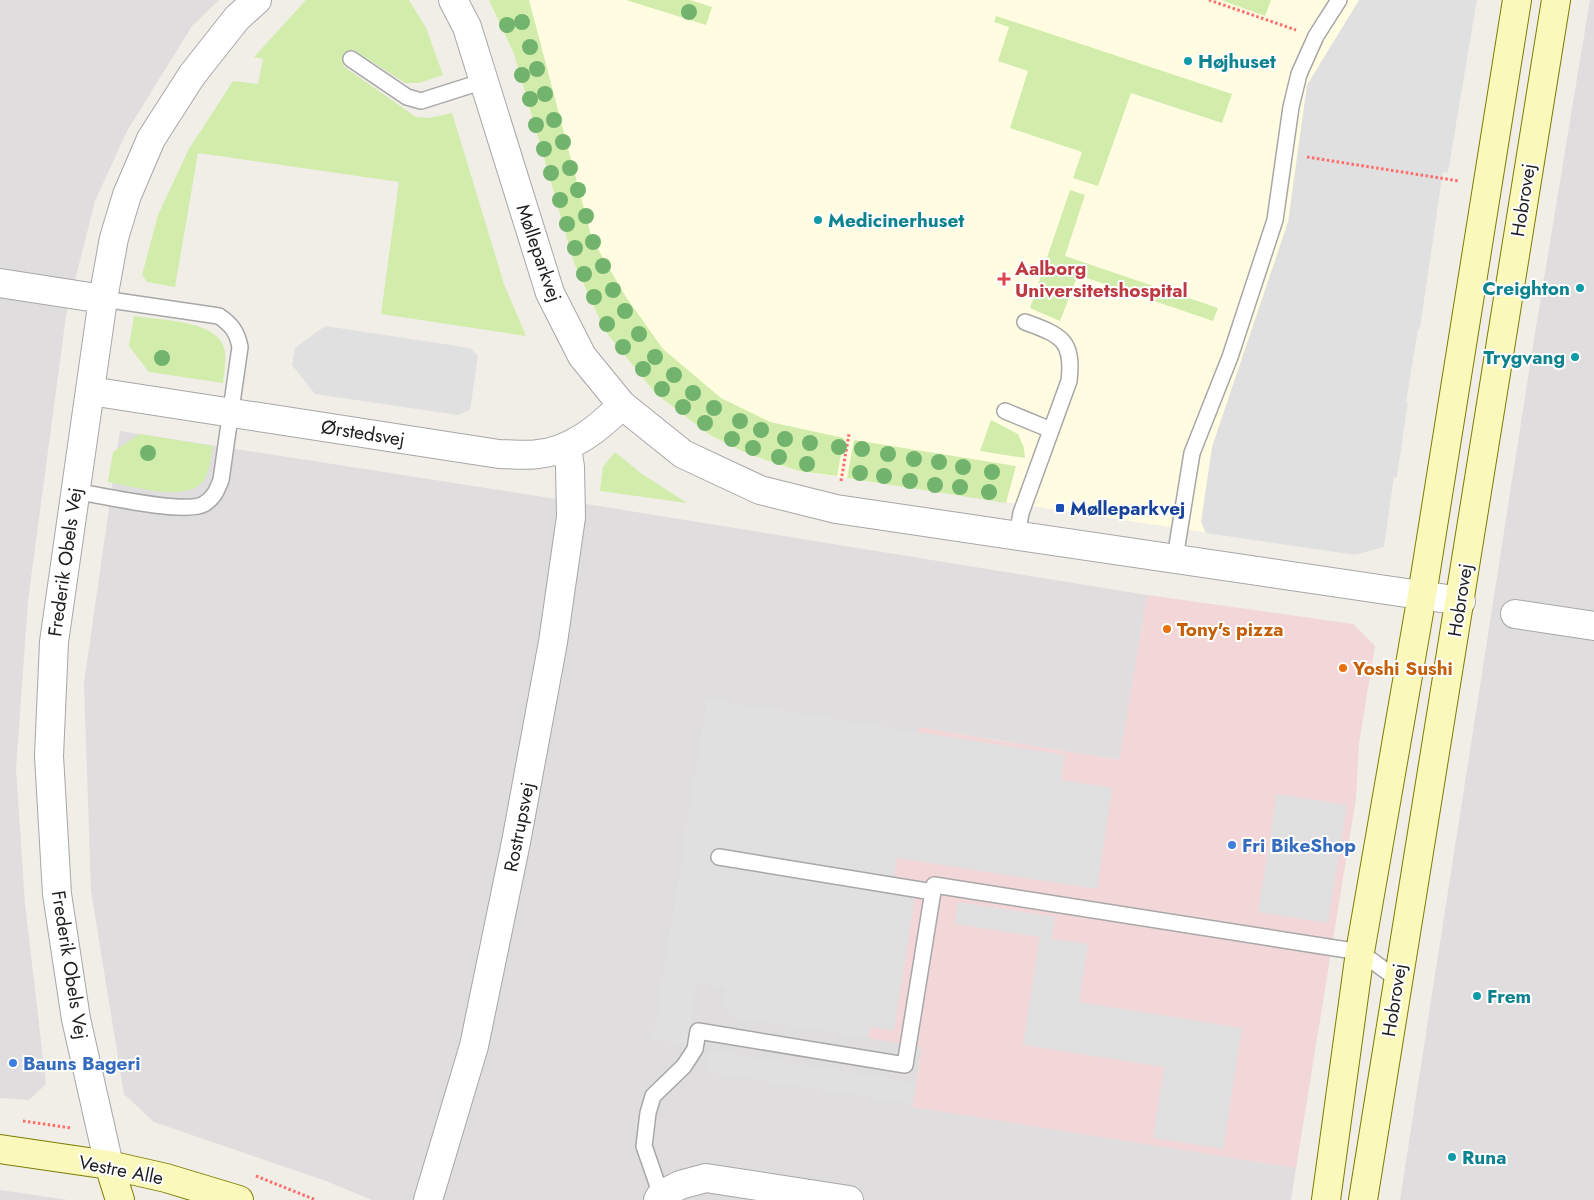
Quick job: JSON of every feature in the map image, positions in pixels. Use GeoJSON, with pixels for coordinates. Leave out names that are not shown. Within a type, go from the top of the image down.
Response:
{"type":"FeatureCollection","features":[{"type":"Feature","properties":{"kind":"main road","name":"Hobrovej"},"geometry":{"type":"LineString","coordinates":[[1326,1200],[1360,952],[1422,595],[1517,0]]}},
{"type":"Feature","properties":{"kind":"main road","name":"Hobrovej"},"geometry":{"type":"LineString","coordinates":[[1363,1200],[1397,979],[1460,601],[1556,0]]}},
{"type":"Feature","properties":{"kind":"main road","name":"Vestre Alle"},"geometry":{"type":"LineString","coordinates":[[0,1149],[109,1165],[166,1178],[239,1200]]}},
{"type":"Feature","properties":{"kind":"main road"},"geometry":{"type":"LineString","coordinates":[[109,1165],[120,1200]]}},
{"type":"Feature","properties":{"kind":"street","name":"Frederik Obels Vej"},"geometry":{"type":"LineString","coordinates":[[109,1165],[76,1019],[57,894],[49,756],[54,642],[74,491],[103,299],[114,238],[127,195],[151,139],[192,75],[237,18],[257,0]]}},
{"type":"Feature","properties":{"kind":"street","name":"Mølleparkvej"},"geometry":{"type":"LineString","coordinates":[[453,0],[467,27],[550,293],[582,356],[622,405],[683,454],[760,490],[836,508],[1460,601]]}},
{"type":"Feature","properties":{"kind":"street"},"geometry":{"type":"LineString","coordinates":[[0,283],[103,299]]}},
{"type":"Feature","properties":{"kind":"street","name":"Ørstedsvej"},"geometry":{"type":"LineString","coordinates":[[90,391],[499,454],[538,454],[567,448],[605,422],[622,405]]}},
{"type":"Feature","properties":{"kind":"street","name":"Rostrupsvej"},"geometry":{"type":"LineString","coordinates":[[428,1200],[474,1046],[516,842],[553,642],[571,517],[570,467],[567,448]]}},
{"type":"Feature","properties":{"kind":"street"},"geometry":{"type":"LineString","coordinates":[[1514,614],[1594,626]]}},
{"type":"Feature","properties":{"kind":"street"},"geometry":{"type":"LineString","coordinates":[[659,1198],[680,1184],[706,1178],[849,1200]]}},
{"type":"Feature","properties":{"kind":"lane"},"geometry":{"type":"LineString","coordinates":[[1175,558],[1192,453],[1230,357],[1275,220],[1284,153],[1299,74],[1316,36],[1339,0]]}},
{"type":"Feature","properties":{"kind":"lane"},"geometry":{"type":"LineString","coordinates":[[351,59],[407,97],[421,101],[484,81]]}},
{"type":"Feature","properties":{"kind":"lane"},"geometry":{"type":"LineString","coordinates":[[74,491],[183,509],[202,505],[215,495],[221,480],[240,347],[238,333],[219,316],[103,299]]}},
{"type":"Feature","properties":{"kind":"lane"},"geometry":{"type":"LineString","coordinates":[[1017,536],[1021,513],[1069,381],[1072,360],[1067,348],[1056,334],[1025,322]]}},
{"type":"Feature","properties":{"kind":"lane"},"geometry":{"type":"LineString","coordinates":[[1005,412],[1051,430]]}},
{"type":"Feature","properties":{"kind":"lane"},"geometry":{"type":"LineString","coordinates":[[719,857],[933,892]]}},
{"type":"Feature","properties":{"kind":"lane"},"geometry":{"type":"LineString","coordinates":[[659,1198],[644,1146],[648,1113],[653,1096],[684,1066],[695,1049],[698,1031],[905,1065],[934,885],[1360,952],[1397,979]]}},
{"type":"Feature","properties":{"kind":"path"},"geometry":{"type":"LineString","coordinates":[[1210,0],[1316,36]]}},
{"type":"Feature","properties":{"kind":"path"},"geometry":{"type":"LineString","coordinates":[[1284,153],[1459,181]]}},
{"type":"Feature","properties":{"kind":"path"},"geometry":{"type":"LineString","coordinates":[[836,508],[849,434]]}},
{"type":"Feature","properties":{"kind":"path"},"geometry":{"type":"LineString","coordinates":[[17,1121],[52,1124]]}},
{"type":"Feature","properties":{"kind":"shaded area"},"geometry":{"type":"Polygon","coordinates":[[[0,0],[219,0],[192,26],[127,131],[95,201],[66,316],[28,600],[16,768],[25,904],[46,1084],[29,1100],[0,1098],[0,0]]]}},
{"type":"Feature","properties":{"kind":"shaded area","name":"Aalborg Universitetshospital"},"geometry":{"type":"Polygon","coordinates":[[[489,0],[1477,0],[1448,173],[1443,172],[1420,329],[1418,330],[1406,403],[1408,403],[1397,477],[1394,477],[1384,547],[1355,555],[799,471],[748,454],[710,435],[656,394],[605,331],[574,263],[514,54],[489,0]]]}},
{"type":"Feature","properties":{"kind":"shaded area"},"geometry":{"type":"Polygon","coordinates":[[[1359,0],[1477,0],[1448,173],[1443,172],[1420,329],[1418,330],[1406,403],[1408,403],[1397,477],[1394,477],[1384,547],[1355,555],[1206,533],[1201,522],[1212,447],[1288,222],[1307,85],[1359,0]]]}},
{"type":"Feature","properties":{"kind":"shaded area"},"geometry":{"type":"Polygon","coordinates":[[[1590,0],[1594,0],[1594,1200],[1400,1200],[1535,333],[1590,0]]]}},
{"type":"Feature","properties":{"kind":"shaded area"},"geometry":{"type":"Polygon","coordinates":[[[325,326],[470,348],[478,356],[470,410],[458,415],[315,394],[292,365],[295,348],[325,326]]]}},
{"type":"Feature","properties":{"kind":"shaded area"},"geometry":{"type":"Polygon","coordinates":[[[120,431],[531,495],[1147,595],[1120,760],[918,727],[922,1047],[912,1106],[1296,1168],[1291,1200],[372,1200],[326,1181],[154,1122],[124,1094],[91,891],[84,683],[120,431]]]}},
{"type":"Feature","properties":{"kind":"shaded area"},"geometry":{"type":"Polygon","coordinates":[[[1147,595],[1353,624],[1375,646],[1359,743],[1356,798],[1296,1168],[912,1107],[922,1047],[868,1038],[918,727],[1119,760],[1147,595]]]}},
{"type":"Feature","properties":{"kind":"shaded area"},"geometry":{"type":"Polygon","coordinates":[[[707,699],[1065,755],[1061,780],[1112,788],[1097,889],[897,858],[891,892],[915,896],[894,1031],[870,1027],[868,1038],[731,1017],[723,1003],[726,988],[697,983],[687,1044],[653,1039],[707,699]]]}},
{"type":"Feature","properties":{"kind":"shaded area"},"geometry":{"type":"Polygon","coordinates":[[[1277,794],[1347,805],[1328,923],[1258,912],[1277,794]]]}},
{"type":"Feature","properties":{"kind":"shaded area"},"geometry":{"type":"Polygon","coordinates":[[[958,902],[1055,917],[1052,939],[1088,944],[1079,1002],[1242,1028],[1223,1149],[1153,1138],[1164,1067],[1023,1045],[1040,937],[955,924],[958,902]]]}},
{"type":"Feature","properties":{"kind":"shaded area"},"geometry":{"type":"Polygon","coordinates":[[[710,1050],[916,1083],[913,1104],[707,1072],[710,1050]]]}},
{"type":"Feature","properties":{"kind":"shaded area"},"geometry":{"type":"Polygon","coordinates":[[[0,1190],[68,1200],[0,1200],[0,1190]]]}},
{"type":"Feature","properties":{"kind":"green space"},"geometry":{"type":"Polygon","coordinates":[[[306,0],[409,0],[426,28],[443,75],[419,83],[405,83],[354,50],[343,66],[416,117],[429,118],[452,113],[504,284],[526,336],[381,314],[399,182],[198,153],[175,287],[147,282],[142,275],[158,215],[189,149],[233,81],[258,84],[263,59],[254,57],[306,0]]]}},
{"type":"Feature","properties":{"kind":"green space"},"geometry":{"type":"Polygon","coordinates":[[[489,0],[529,0],[592,239],[626,297],[663,349],[721,398],[770,422],[844,438],[837,476],[799,471],[748,454],[710,435],[656,394],[605,331],[574,263],[514,54],[489,0]]]}},
{"type":"Feature","properties":{"kind":"green space"},"geometry":{"type":"Polygon","coordinates":[[[626,0],[690,0],[712,7],[706,25],[626,0]]]}},
{"type":"Feature","properties":{"kind":"green space"},"geometry":{"type":"Polygon","coordinates":[[[1221,0],[1271,0],[1265,16],[1221,0]]]}},
{"type":"Feature","properties":{"kind":"green space"},"geometry":{"type":"Polygon","coordinates":[[[996,16],[1232,94],[1222,123],[1131,93],[1098,186],[1073,178],[1082,152],[1010,128],[1028,71],[998,61],[1009,27],[994,22],[996,16]]]}},
{"type":"Feature","properties":{"kind":"green space"},"geometry":{"type":"Polygon","coordinates":[[[1070,190],[1085,195],[1065,256],[1218,308],[1213,321],[1078,275],[1060,321],[1030,308],[1070,190]]]}},
{"type":"Feature","properties":{"kind":"green space"},"geometry":{"type":"Polygon","coordinates":[[[134,316],[171,320],[199,327],[210,332],[219,339],[224,348],[223,383],[149,372],[129,346],[134,316]]]}},
{"type":"Feature","properties":{"kind":"green space"},"geometry":{"type":"Polygon","coordinates":[[[991,420],[1018,434],[1024,448],[1025,458],[980,451],[991,420]]]}},
{"type":"Feature","properties":{"kind":"green space"},"geometry":{"type":"Polygon","coordinates":[[[140,434],[213,446],[209,468],[204,480],[196,487],[186,491],[173,492],[159,492],[108,482],[113,452],[140,434]]]}},
{"type":"Feature","properties":{"kind":"green space"},"geometry":{"type":"Polygon","coordinates":[[[854,440],[1016,466],[1006,503],[847,478],[854,440]]]}},
{"type":"Feature","properties":{"kind":"green space"},"geometry":{"type":"Polygon","coordinates":[[[615,452],[642,474],[687,503],[600,491],[603,467],[615,452]]]}},
{"type":"Feature","properties":{"kind":"place","name":"Højhuset"},"geometry":{"type":"Point","coordinates":[1188,61]}},
{"type":"Feature","properties":{"kind":"place","name":"Medicinerhuset"},"geometry":{"type":"Point","coordinates":[818,220]}},
{"type":"Feature","properties":{"kind":"place","name":"Aalborg Universitetshospital"},"geometry":{"type":"Point","coordinates":[1004,279]}},
{"type":"Feature","properties":{"kind":"place","name":"Creighton"},"geometry":{"type":"Point","coordinates":[1580,288]}},
{"type":"Feature","properties":{"kind":"place","name":"Trygvang"},"geometry":{"type":"Point","coordinates":[1575,357]}},
{"type":"Feature","properties":{"kind":"place","name":"Mølleparkvej"},"geometry":{"type":"Point","coordinates":[1060,508]}},
{"type":"Feature","properties":{"kind":"place","name":"Tony's pizza"},"geometry":{"type":"Point","coordinates":[1167,629]}},
{"type":"Feature","properties":{"kind":"place","name":"Yoshi Sushi"},"geometry":{"type":"Point","coordinates":[1343,668]}},
{"type":"Feature","properties":{"kind":"place","name":"Fri BikeShop"},"geometry":{"type":"Point","coordinates":[1232,845]}},
{"type":"Feature","properties":{"kind":"place","name":"Frem"},"geometry":{"type":"Point","coordinates":[1477,996]}},
{"type":"Feature","properties":{"kind":"place","name":"Bauns Bageri"},"geometry":{"type":"Point","coordinates":[13,1063]}},
{"type":"Feature","properties":{"kind":"place","name":"Runa"},"geometry":{"type":"Point","coordinates":[1452,1157]}}]}
